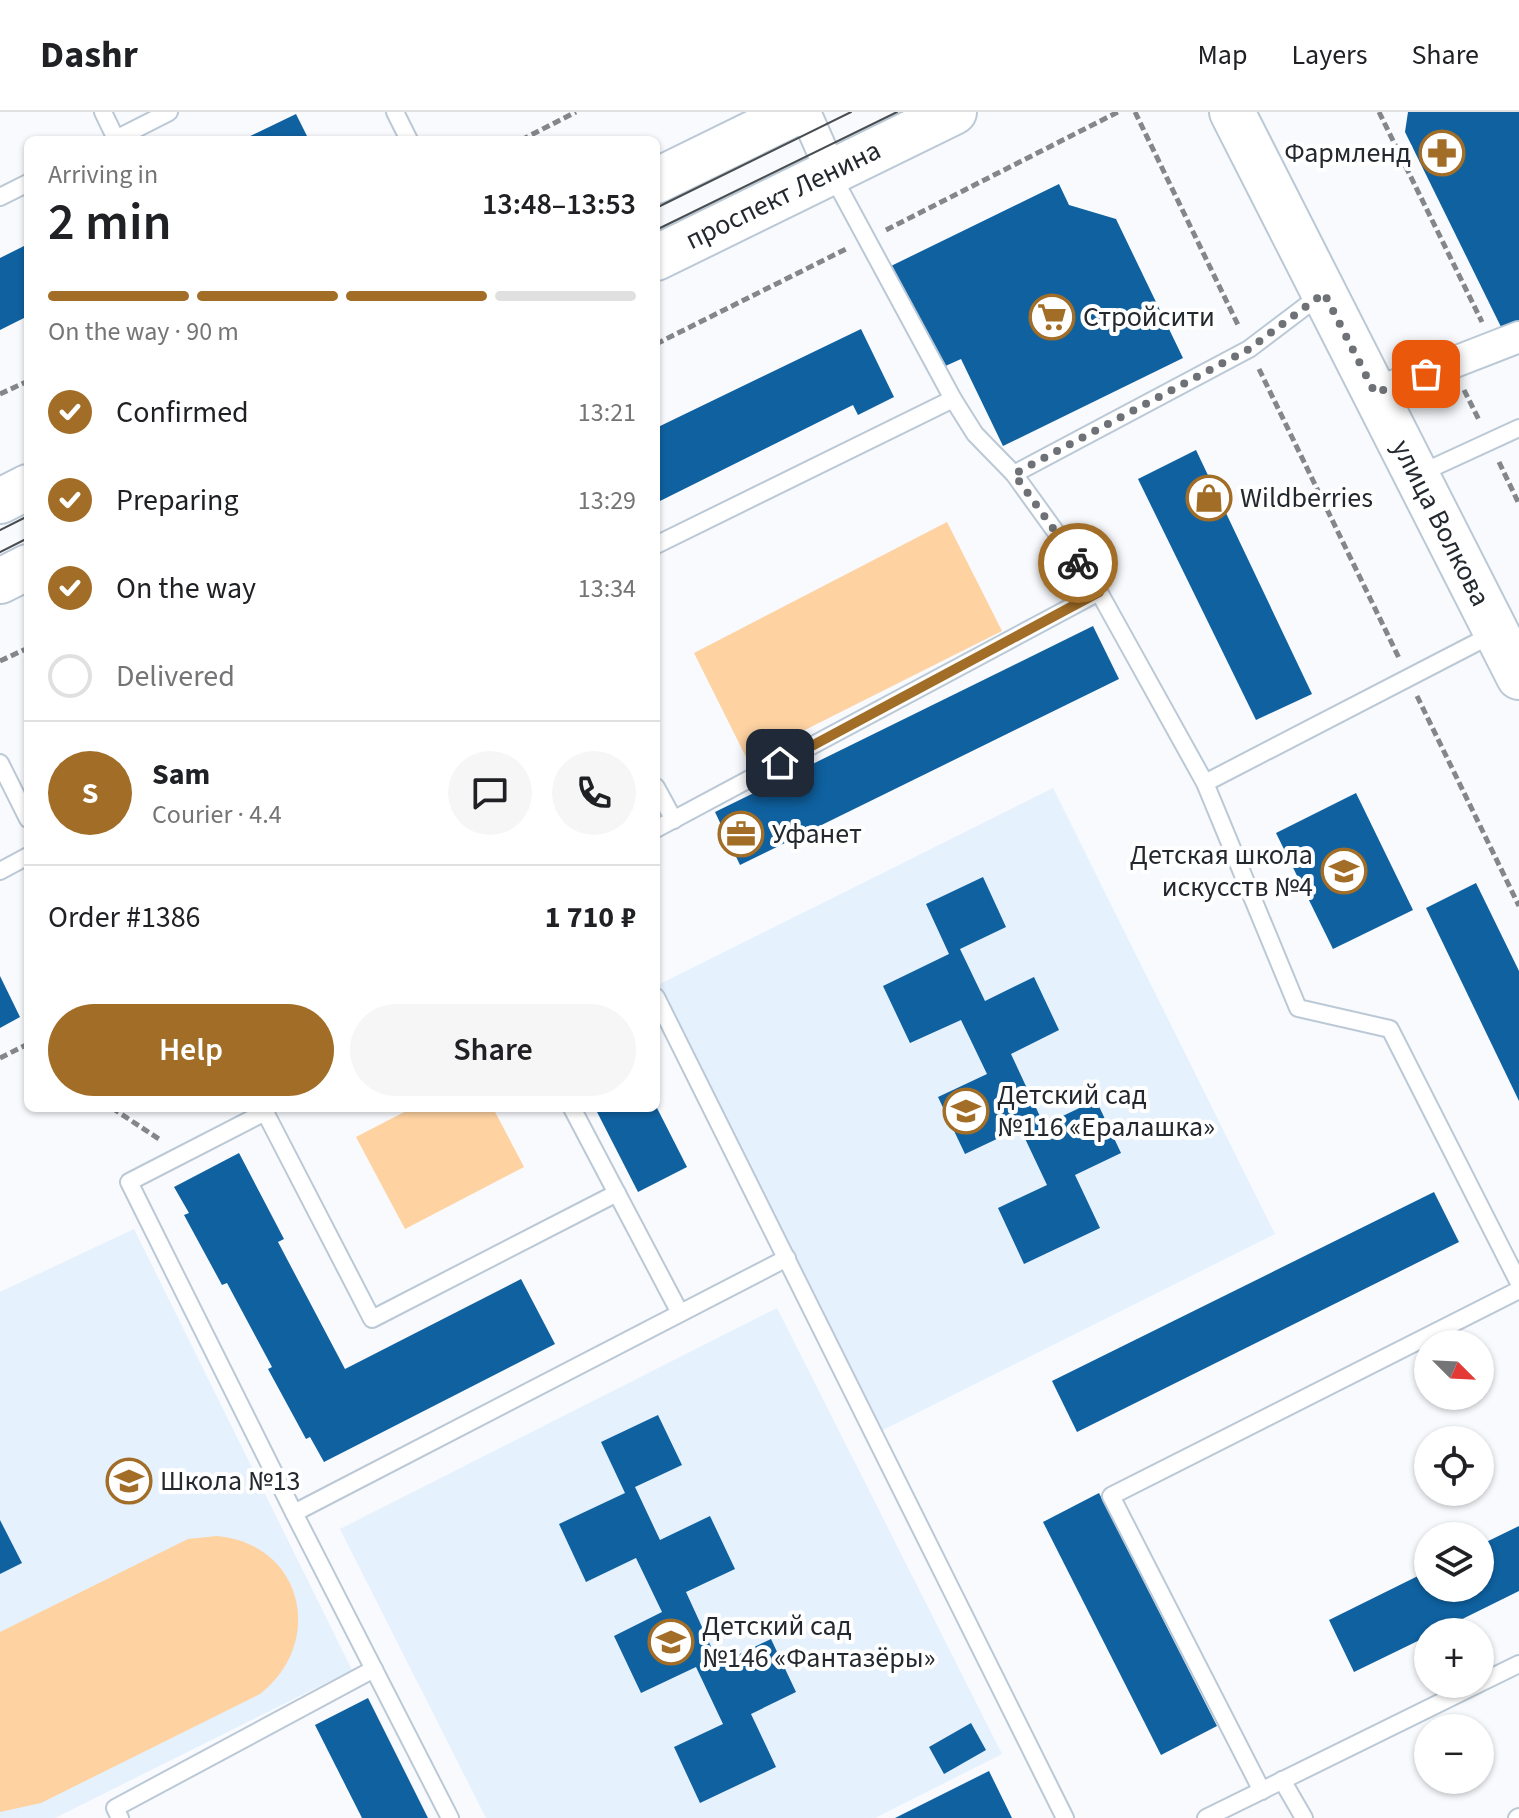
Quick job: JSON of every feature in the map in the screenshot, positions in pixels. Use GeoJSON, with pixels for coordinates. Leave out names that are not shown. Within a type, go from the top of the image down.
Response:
{"type":"FeatureCollection","features":[{"type":"Feature","properties":{"kind":"main road"},"geometry":{"type":"LineString","coordinates":[[660,179],[797,112]]}},
{"type":"Feature","properties":{"kind":"main road","name":"проспект Ленина"},"geometry":{"type":"LineString","coordinates":[[660,256],[954,112]]}},
{"type":"Feature","properties":{"kind":"main road","name":"улица Волкова"},"geometry":{"type":"LineString","coordinates":[[1232,112],[1519,675]]}},
{"type":"Feature","properties":{"kind":"main road"},"geometry":{"type":"LineString","coordinates":[[0,501],[24,489]]}},
{"type":"Feature","properties":{"kind":"main road"},"geometry":{"type":"LineString","coordinates":[[0,581],[24,569]]}},
{"type":"Feature","properties":{"kind":"street"},"geometry":{"type":"LineString","coordinates":[[805,112],[831,171]]}},
{"type":"Feature","properties":{"kind":"street"},"geometry":{"type":"LineString","coordinates":[[1375,393],[1507,342]]}},
{"type":"Feature","properties":{"kind":"lane"},"geometry":{"type":"LineString","coordinates":[[103,112],[114,136]]}},
{"type":"Feature","properties":{"kind":"lane"},"geometry":{"type":"LineString","coordinates":[[121,136],[169,112]]}},
{"type":"Feature","properties":{"kind":"lane"},"geometry":{"type":"LineString","coordinates":[[395,112],[407,136]]}},
{"type":"Feature","properties":{"kind":"lane"},"geometry":{"type":"LineString","coordinates":[[831,171],[953,399],[975,434],[1014,474],[1099,592],[1205,783],[1298,1008],[1390,1029],[1519,1283]]}},
{"type":"Feature","properties":{"kind":"lane"},"geometry":{"type":"LineString","coordinates":[[0,197],[24,185]]}},
{"type":"Feature","properties":{"kind":"lane"},"geometry":{"type":"LineString","coordinates":[[1014,474],[1249,349],[1324,293]]}},
{"type":"Feature","properties":{"kind":"lane"},"geometry":{"type":"LineString","coordinates":[[660,543],[953,399]]}},
{"type":"Feature","properties":{"kind":"lane"},"geometry":{"type":"LineString","coordinates":[[1417,475],[1519,428]]}},
{"type":"Feature","properties":{"kind":"lane"},"geometry":{"type":"LineString","coordinates":[[660,827],[1099,592]]}},
{"type":"Feature","properties":{"kind":"lane"},"geometry":{"type":"LineString","coordinates":[[1205,783],[1497,632]]}},
{"type":"Feature","properties":{"kind":"lane"},"geometry":{"type":"LineString","coordinates":[[0,763],[24,811]]}},
{"type":"Feature","properties":{"kind":"lane"},"geometry":{"type":"LineString","coordinates":[[660,794],[674,820]]}},
{"type":"Feature","properties":{"kind":"lane"},"geometry":{"type":"LineString","coordinates":[[0,871],[24,858]]}},
{"type":"Feature","properties":{"kind":"lane"},"geometry":{"type":"LineString","coordinates":[[660,1005],[1065,1818]]}},
{"type":"Feature","properties":{"kind":"lane"},"geometry":{"type":"LineString","coordinates":[[450,1818],[129,1182],[265,1112],[372,1319],[617,1193]]}},
{"type":"Feature","properties":{"kind":"lane"},"geometry":{"type":"LineString","coordinates":[[574,1112],[680,1313]]}},
{"type":"Feature","properties":{"kind":"lane"},"geometry":{"type":"LineString","coordinates":[[294,1513],[787,1258]]}},
{"type":"Feature","properties":{"kind":"lane"},"geometry":{"type":"LineString","coordinates":[[1262,1791],[1111,1496],[1519,1290]]}},
{"type":"Feature","properties":{"kind":"lane"},"geometry":{"type":"LineString","coordinates":[[1494,1676],[1519,1664]]}},
{"type":"Feature","properties":{"kind":"lane"},"geometry":{"type":"LineString","coordinates":[[120,1818],[115,1808],[374,1669]]}},
{"type":"Feature","properties":{"kind":"lane"},"geometry":{"type":"LineString","coordinates":[[1206,1818],[1450,1698]]}},
{"type":"Feature","properties":{"kind":"lane"},"geometry":{"type":"LineString","coordinates":[[1282,1780],[1304,1818]]}},
{"type":"Feature","properties":{"kind":"path"},"geometry":{"type":"LineString","coordinates":[[529,136],[576,112]]}},
{"type":"Feature","properties":{"kind":"path"},"geometry":{"type":"LineString","coordinates":[[1135,112],[1519,906]]}},
{"type":"Feature","properties":{"kind":"path"},"geometry":{"type":"LineString","coordinates":[[1379,112],[1507,342]]}},
{"type":"Feature","properties":{"kind":"path"},"geometry":{"type":"LineString","coordinates":[[0,394],[24,383]]}},
{"type":"Feature","properties":{"kind":"path"},"geometry":{"type":"LineString","coordinates":[[0,661],[24,650]]}},
{"type":"Feature","properties":{"kind":"path"},"geometry":{"type":"LineString","coordinates":[[0,1058],[24,1046]]}},
{"type":"Feature","properties":{"kind":"path"},"geometry":{"type":"LineString","coordinates":[[118,1112],[182,1155]]}},
{"type":"Feature","properties":{"kind":"shaded area"},"geometry":{"type":"Polygon","coordinates":[[[947,522],[1002,631],[747,759],[694,653],[947,522]]]}},
{"type":"Feature","properties":{"kind":"shaded area","name":"Детский сад №116 «Ералашка»"},"geometry":{"type":"Polygon","coordinates":[[[1053,788],[1275,1234],[877,1433],[660,994],[660,984],[1053,788]]]}},
{"type":"Feature","properties":{"kind":"shaded area"},"geometry":{"type":"Polygon","coordinates":[[[404,1112],[495,1112],[524,1167],[405,1229],[356,1137],[404,1112]]]}},
{"type":"Feature","properties":{"kind":"shaded area","name":"Школа №13"},"geometry":{"type":"Polygon","coordinates":[[[134,1229],[352,1670],[55,1818],[0,1818],[0,1292],[134,1229]]]}},
{"type":"Feature","properties":{"kind":"shaded area","name":"Детский сад №146 «Фантазёры»"},"geometry":{"type":"Polygon","coordinates":[[[777,1308],[1002,1754],[875,1818],[486,1818],[340,1529],[777,1308]]]}},
{"type":"Feature","properties":{"kind":"shaded area"},"geometry":{"type":"Polygon","coordinates":[[[217,1536],[246,1543],[269,1557],[286,1576],[296,1598],[298,1623],[293,1648],[281,1673],[260,1694],[41,1803],[0,1812],[0,1632],[188,1539],[217,1536]]]}},
{"type":"Feature","properties":{"kind":"building"},"geometry":{"type":"Polygon","coordinates":[[[1408,112],[1519,112],[1519,325],[1504,333],[1405,132],[1408,112]]]}},
{"type":"Feature","properties":{"kind":"building"},"geometry":{"type":"Polygon","coordinates":[[[296,114],[307,136],[250,136],[296,114]]]}},
{"type":"Feature","properties":{"kind":"building","name":"Стройсити"},"geometry":{"type":"Polygon","coordinates":[[[1059,184],[1069,205],[1116,219],[1183,358],[1003,446],[961,359],[941,368],[891,266],[1059,184]]]}},
{"type":"Feature","properties":{"kind":"building"},"geometry":{"type":"Polygon","coordinates":[[[24,246],[24,318],[0,330],[0,258],[24,246]]]}},
{"type":"Feature","properties":{"kind":"building"},"geometry":{"type":"Polygon","coordinates":[[[861,329],[894,397],[858,415],[853,405],[660,501],[660,426],[861,329]]]}},
{"type":"Feature","properties":{"kind":"building"},"geometry":{"type":"Polygon","coordinates":[[[1196,450],[1312,694],[1256,720],[1138,479],[1196,450]]]}},
{"type":"Feature","properties":{"kind":"building"},"geometry":{"type":"Polygon","coordinates":[[[1093,626],[1119,679],[740,865],[715,812],[1093,626]]]}},
{"type":"Feature","properties":{"kind":"building","name":"Детская школа искусств №4"},"geometry":{"type":"Polygon","coordinates":[[[1356,793],[1413,910],[1333,949],[1276,833],[1356,793]]]}},
{"type":"Feature","properties":{"kind":"building"},"geometry":{"type":"Polygon","coordinates":[[[983,877],[1006,927],[960,949],[985,1001],[1034,977],[1059,1030],[1011,1054],[1044,1125],[1096,1100],[1121,1153],[1075,1175],[1100,1228],[1024,1264],[998,1208],[1047,1185],[1020,1128],[965,1154],[938,1097],[987,1074],[961,1020],[910,1043],[883,986],[949,954],[926,904],[983,877]]]}},
{"type":"Feature","properties":{"kind":"building"},"geometry":{"type":"Polygon","coordinates":[[[1476,883],[1519,971],[1519,1101],[1426,908],[1476,883]]]}},
{"type":"Feature","properties":{"kind":"building"},"geometry":{"type":"Polygon","coordinates":[[[0,976],[20,1017],[0,1028],[0,976]]]}},
{"type":"Feature","properties":{"kind":"building"},"geometry":{"type":"Polygon","coordinates":[[[597,1112],[659,1112],[687,1167],[638,1192],[597,1112]]]}},
{"type":"Feature","properties":{"kind":"building"},"geometry":{"type":"Polygon","coordinates":[[[239,1153],[284,1239],[278,1242],[345,1369],[521,1279],[555,1344],[324,1462],[310,1437],[306,1439],[268,1369],[272,1367],[227,1283],[222,1285],[184,1215],[189,1213],[174,1187],[239,1153]]]}},
{"type":"Feature","properties":{"kind":"building"},"geometry":{"type":"Polygon","coordinates":[[[1434,1192],[1459,1242],[1077,1432],[1052,1381],[1434,1192]]]}},
{"type":"Feature","properties":{"kind":"building"},"geometry":{"type":"Polygon","coordinates":[[[658,1415],[682,1465],[635,1487],[660,1540],[710,1516],[735,1569],[686,1592],[719,1664],[771,1639],[796,1692],[751,1714],[776,1767],[700,1803],[674,1747],[723,1724],[696,1667],[641,1693],[614,1636],[662,1612],[636,1558],[586,1582],[559,1524],[625,1493],[601,1442],[658,1415]]]}},
{"type":"Feature","properties":{"kind":"building"},"geometry":{"type":"Polygon","coordinates":[[[1099,1493],[1217,1726],[1161,1755],[1043,1522],[1099,1493]]]}},
{"type":"Feature","properties":{"kind":"building"},"geometry":{"type":"Polygon","coordinates":[[[0,1520],[22,1563],[0,1574],[0,1520]]]}},
{"type":"Feature","properties":{"kind":"building"},"geometry":{"type":"Polygon","coordinates":[[[1519,1526],[1519,1591],[1464,1618],[1414,1618],[1414,1643],[1354,1672],[1329,1620],[1414,1578],[1414,1602],[1494,1602],[1494,1538],[1519,1526]]]}},
{"type":"Feature","properties":{"kind":"building"},"geometry":{"type":"Polygon","coordinates":[[[368,1698],[428,1818],[362,1818],[315,1725],[368,1698]]]}},
{"type":"Feature","properties":{"kind":"building"},"geometry":{"type":"Polygon","coordinates":[[[971,1723],[986,1750],[944,1774],[929,1747],[971,1723]]]}},
{"type":"Feature","properties":{"kind":"building"},"geometry":{"type":"Polygon","coordinates":[[[989,1771],[1012,1818],[895,1818],[989,1771]]]}},
{"type":"Feature","properties":{"kind":"tram line"},"geometry":{"type":"LineString","coordinates":[[660,206],[851,112]]}},
{"type":"Feature","properties":{"kind":"tram line"},"geometry":{"type":"LineString","coordinates":[[660,228],[897,112]]}},
{"type":"Feature","properties":{"kind":"tram line"},"geometry":{"type":"LineString","coordinates":[[0,530],[24,518]]}},
{"type":"Feature","properties":{"kind":"tram line"},"geometry":{"type":"LineString","coordinates":[[0,552],[24,540]]}},
{"type":"Feature","properties":{"kind":"way so far"},"geometry":{"type":"LineString","coordinates":[[1078,563],[1014,474],[1249,349],[1324,293],[1375,393],[1426,374]]}},
{"type":"Feature","properties":{"kind":"place","name":"Фармленд"},"geometry":{"type":"Point","coordinates":[1442,153]}},
{"type":"Feature","properties":{"kind":"place","name":"Стройсити"},"geometry":{"type":"Point","coordinates":[1052,317]}},
{"type":"Feature","properties":{"kind":"place","name":"Wildberries"},"geometry":{"type":"Point","coordinates":[1209,498]}},
{"type":"Feature","properties":{"kind":"place","name":"Уфанет"},"geometry":{"type":"Point","coordinates":[741,834]}},
{"type":"Feature","properties":{"kind":"place","name":"Детская школа искусств №4"},"geometry":{"type":"Point","coordinates":[1344,871]}},
{"type":"Feature","properties":{"kind":"place","name":"Детский сад №116 «Ералашка»"},"geometry":{"type":"Point","coordinates":[966,1111]}},
{"type":"Feature","properties":{"kind":"place","name":"Школа №13"},"geometry":{"type":"Point","coordinates":[129,1481]}},
{"type":"Feature","properties":{"kind":"place","name":"Детский сад №146 «Фантазёры»"},"geometry":{"type":"Point","coordinates":[671,1642]}},
{"type":"Feature","properties":{"kind":"route"},"geometry":{"type":"LineString","coordinates":[[780,763],[1099,592],[1078,563]]}}]}
